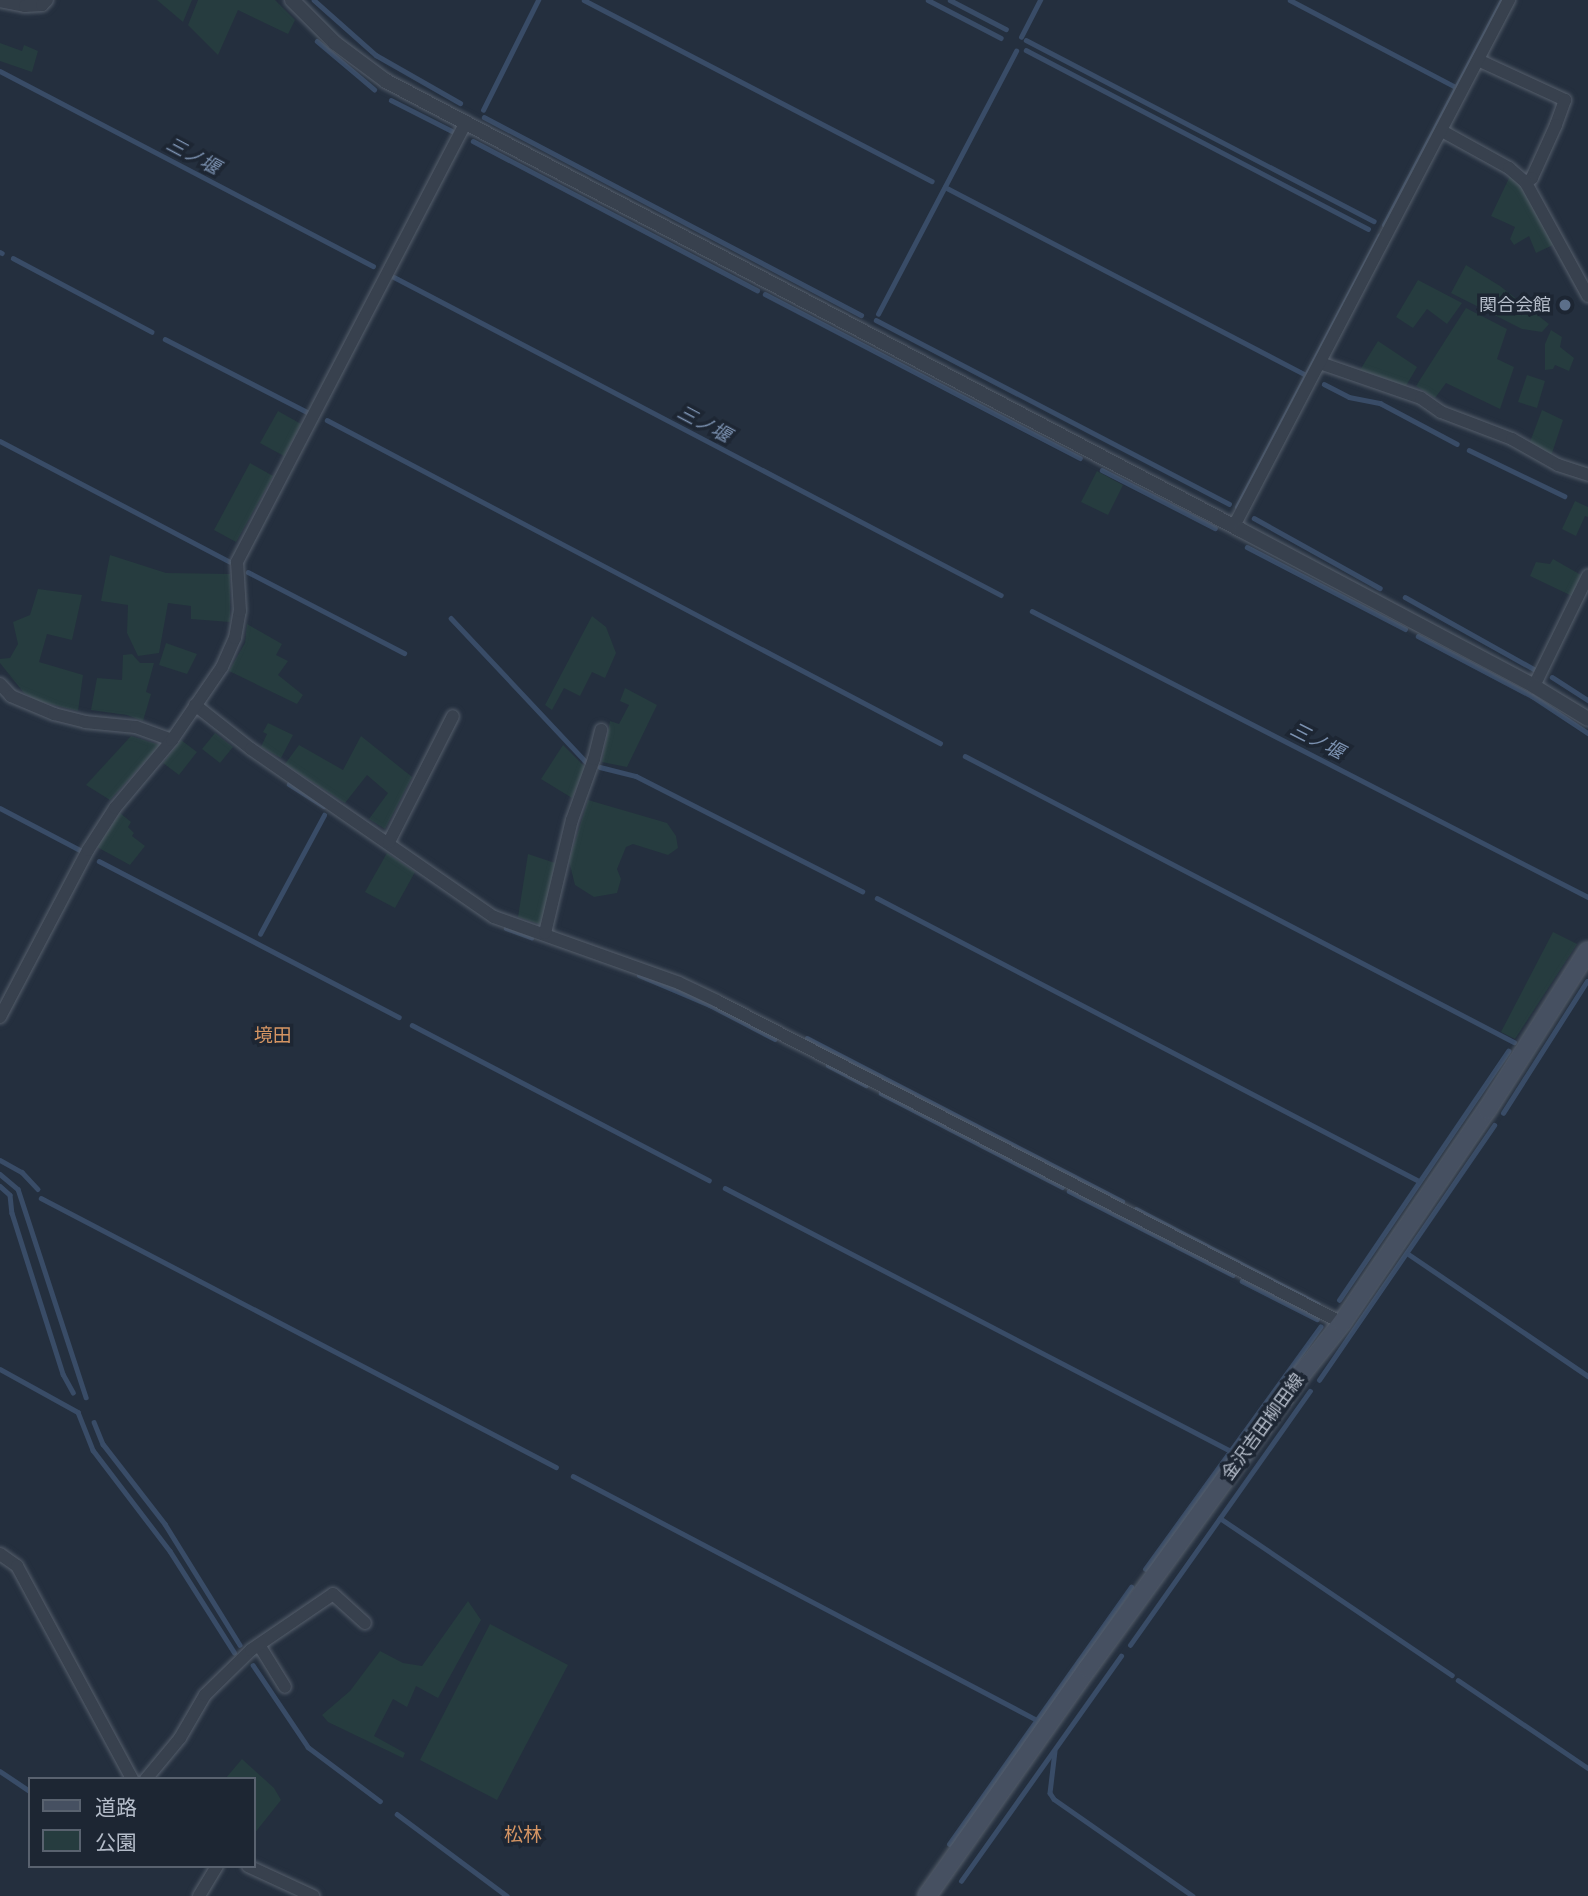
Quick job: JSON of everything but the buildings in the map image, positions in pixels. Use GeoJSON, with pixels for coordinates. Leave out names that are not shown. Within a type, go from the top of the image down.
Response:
{"type":"FeatureCollection","features":[{"type":"Feature","properties":{"kind":"main road","name":"金沢吉田柳田線"},"geometry":{"type":"LineString","coordinates":[[927,1896],[1088,1668],[1300,1376],[1342,1323],[1487,1110],[1588,951]]}},
{"type":"Feature","properties":{"kind":"street"},"geometry":{"type":"LineString","coordinates":[[0,1],[25,6],[42,5],[47,0]]}},
{"type":"Feature","properties":{"kind":"street"},"geometry":{"type":"LineString","coordinates":[[292,0],[335,43],[386,80],[1234,526],[1534,686],[1588,719]]}},
{"type":"Feature","properties":{"kind":"street"},"geometry":{"type":"LineString","coordinates":[[1234,526],[1509,0]]}},
{"type":"Feature","properties":{"kind":"street"},"geometry":{"type":"LineString","coordinates":[[1478,60],[1565,100],[1532,178],[1526,183]]}},
{"type":"Feature","properties":{"kind":"street"},"geometry":{"type":"LineString","coordinates":[[0,1017],[88,850],[115,808],[172,740],[211,686],[235,638],[240,611],[237,562],[466,123]]}},
{"type":"Feature","properties":{"kind":"street"},"geometry":{"type":"LineString","coordinates":[[1442,131],[1509,167],[1526,183],[1588,296]]}},
{"type":"Feature","properties":{"kind":"street"},"geometry":{"type":"LineString","coordinates":[[1320,363],[1421,398],[1441,412],[1512,439],[1558,465],[1588,475]]}},
{"type":"Feature","properties":{"kind":"street"},"geometry":{"type":"LineString","coordinates":[[1534,686],[1588,576]]}},
{"type":"Feature","properties":{"kind":"street"},"geometry":{"type":"LineString","coordinates":[[0,684],[11,696],[54,714],[85,722],[135,727],[172,740]]}},
{"type":"Feature","properties":{"kind":"street"},"geometry":{"type":"LineString","coordinates":[[195,705],[251,749],[495,916],[679,983],[739,1011],[1342,1323]]}},
{"type":"Feature","properties":{"kind":"street"},"geometry":{"type":"LineString","coordinates":[[389,842],[453,716]]}},
{"type":"Feature","properties":{"kind":"street"},"geometry":{"type":"LineString","coordinates":[[545,933],[572,820],[601,730]]}},
{"type":"Feature","properties":{"kind":"street"},"geometry":{"type":"LineString","coordinates":[[0,1554],[17,1566],[131,1777]]}},
{"type":"Feature","properties":{"kind":"street"},"geometry":{"type":"LineString","coordinates":[[148,1777],[180,1738],[205,1695],[259,1645],[333,1594],[365,1623]]}},
{"type":"Feature","properties":{"kind":"street"},"geometry":{"type":"LineString","coordinates":[[259,1645],[285,1687]]}},
{"type":"Feature","properties":{"kind":"street"},"geometry":{"type":"LineString","coordinates":[[199,1896],[216,1868]]}},
{"type":"Feature","properties":{"kind":"street"},"geometry":{"type":"LineString","coordinates":[[252,1868],[313,1896]]}},
{"type":"Feature","properties":{"kind":"green space"},"geometry":{"type":"Polygon","coordinates":[[[157,0],[192,0],[183,22],[157,0]]]}},
{"type":"Feature","properties":{"kind":"green space"},"geometry":{"type":"Polygon","coordinates":[[[198,0],[275,0],[295,20],[288,34],[238,10],[218,55],[188,25],[198,0]]]}},
{"type":"Feature","properties":{"kind":"green space"},"geometry":{"type":"Polygon","coordinates":[[[0,43],[22,51],[24,45],[38,51],[32,72],[0,61],[0,43]]]}},
{"type":"Feature","properties":{"kind":"green space"},"geometry":{"type":"Polygon","coordinates":[[[1510,176],[1518,182],[1555,244],[1536,253],[1529,236],[1514,245],[1510,239],[1515,227],[1491,216],[1510,176]]]}},
{"type":"Feature","properties":{"kind":"green space"},"geometry":{"type":"Polygon","coordinates":[[[1466,265],[1500,286],[1549,324],[1542,332],[1522,329],[1451,293],[1466,265]]]}},
{"type":"Feature","properties":{"kind":"green space"},"geometry":{"type":"Polygon","coordinates":[[[1418,280],[1462,303],[1447,324],[1427,309],[1413,328],[1396,317],[1418,280]]]}},
{"type":"Feature","properties":{"kind":"green space"},"geometry":{"type":"Polygon","coordinates":[[[1466,308],[1507,329],[1497,359],[1514,367],[1500,409],[1446,383],[1435,398],[1416,386],[1466,308]]]}},
{"type":"Feature","properties":{"kind":"green space"},"geometry":{"type":"Polygon","coordinates":[[[1551,330],[1562,337],[1560,347],[1574,358],[1569,371],[1555,365],[1553,369],[1545,370],[1545,344],[1551,330]]]}},
{"type":"Feature","properties":{"kind":"green space"},"geometry":{"type":"Polygon","coordinates":[[[1378,341],[1417,367],[1406,386],[1360,370],[1378,341]]]}},
{"type":"Feature","properties":{"kind":"green space"},"geometry":{"type":"Polygon","coordinates":[[[1527,375],[1545,381],[1537,408],[1518,402],[1527,375]]]}},
{"type":"Feature","properties":{"kind":"green space"},"geometry":{"type":"Polygon","coordinates":[[[1542,410],[1563,420],[1551,456],[1530,442],[1542,410]]]}},
{"type":"Feature","properties":{"kind":"green space"},"geometry":{"type":"Polygon","coordinates":[[[278,411],[301,424],[284,456],[260,443],[278,411]]]}},
{"type":"Feature","properties":{"kind":"green space"},"geometry":{"type":"Polygon","coordinates":[[[250,463],[273,476],[236,542],[214,530],[250,463]]]}},
{"type":"Feature","properties":{"kind":"green space"},"geometry":{"type":"Polygon","coordinates":[[[1097,471],[1123,485],[1108,515],[1081,502],[1097,471]]]}},
{"type":"Feature","properties":{"kind":"green space"},"geometry":{"type":"Polygon","coordinates":[[[1575,501],[1588,507],[1588,517],[1585,516],[1576,536],[1562,529],[1575,501]]]}},
{"type":"Feature","properties":{"kind":"green space"},"geometry":{"type":"Polygon","coordinates":[[[110,555],[166,573],[230,574],[230,622],[191,619],[191,606],[168,603],[159,653],[138,656],[127,633],[128,605],[101,601],[110,555]]]}},
{"type":"Feature","properties":{"kind":"green space"},"geometry":{"type":"Polygon","coordinates":[[[1553,559],[1581,575],[1572,596],[1530,576],[1536,562],[1550,564],[1553,559]]]}},
{"type":"Feature","properties":{"kind":"green space"},"geometry":{"type":"Polygon","coordinates":[[[38,589],[82,595],[72,640],[47,634],[39,662],[83,675],[78,711],[38,701],[24,693],[0,663],[0,659],[10,658],[18,644],[13,622],[30,615],[38,589]]]}},
{"type":"Feature","properties":{"kind":"green space"},"geometry":{"type":"Polygon","coordinates":[[[592,616],[606,627],[616,653],[605,678],[592,672],[580,696],[564,688],[552,710],[545,705],[592,616]]]}},
{"type":"Feature","properties":{"kind":"green space"},"geometry":{"type":"Polygon","coordinates":[[[247,624],[282,644],[276,655],[288,661],[278,675],[303,695],[297,704],[229,671],[245,643],[247,624]]]}},
{"type":"Feature","properties":{"kind":"green space"},"geometry":{"type":"Polygon","coordinates":[[[166,643],[197,654],[187,674],[159,665],[166,643]]]}},
{"type":"Feature","properties":{"kind":"green space"},"geometry":{"type":"Polygon","coordinates":[[[132,654],[140,663],[154,663],[146,692],[151,694],[143,721],[127,715],[91,710],[97,678],[122,680],[123,655],[132,654]]]}},
{"type":"Feature","properties":{"kind":"green space"},"geometry":{"type":"Polygon","coordinates":[[[625,688],[657,705],[627,767],[602,762],[610,721],[619,724],[629,705],[620,701],[625,688]]]}},
{"type":"Feature","properties":{"kind":"green space"},"geometry":{"type":"Polygon","coordinates":[[[268,723],[293,735],[281,758],[261,747],[267,734],[263,732],[268,723]]]}},
{"type":"Feature","properties":{"kind":"green space"},"geometry":{"type":"Polygon","coordinates":[[[215,733],[233,747],[220,763],[202,749],[215,733]]]}},
{"type":"Feature","properties":{"kind":"green space"},"geometry":{"type":"Polygon","coordinates":[[[131,736],[160,745],[110,800],[86,785],[131,736]]]}},
{"type":"Feature","properties":{"kind":"green space"},"geometry":{"type":"Polygon","coordinates":[[[361,736],[412,777],[385,829],[369,819],[388,793],[367,775],[345,803],[285,764],[299,745],[343,770],[361,736]]]}},
{"type":"Feature","properties":{"kind":"green space"},"geometry":{"type":"Polygon","coordinates":[[[181,740],[197,752],[179,775],[163,763],[181,740]]]}},
{"type":"Feature","properties":{"kind":"green space"},"geometry":{"type":"Polygon","coordinates":[[[563,745],[585,767],[572,798],[541,779],[563,745]]]}},
{"type":"Feature","properties":{"kind":"green space"},"geometry":{"type":"Polygon","coordinates":[[[588,800],[667,823],[676,836],[678,848],[668,855],[633,844],[626,847],[617,869],[621,879],[617,893],[594,897],[575,885],[569,861],[588,800]]]}},
{"type":"Feature","properties":{"kind":"green space"},"geometry":{"type":"Polygon","coordinates":[[[120,813],[131,822],[128,827],[134,833],[132,836],[145,846],[130,865],[97,847],[120,813]]]}},
{"type":"Feature","properties":{"kind":"green space"},"geometry":{"type":"Polygon","coordinates":[[[387,853],[415,872],[395,908],[365,892],[387,853]]]}},
{"type":"Feature","properties":{"kind":"green space"},"geometry":{"type":"Polygon","coordinates":[[[528,854],[555,863],[542,925],[518,917],[528,854]]]}},
{"type":"Feature","properties":{"kind":"green space"},"geometry":{"type":"Polygon","coordinates":[[[1553,932],[1577,944],[1515,1039],[1501,1032],[1553,932]]]}},
{"type":"Feature","properties":{"kind":"green space"},"geometry":{"type":"Polygon","coordinates":[[[468,1601],[481,1620],[438,1698],[416,1686],[407,1707],[393,1699],[374,1736],[405,1753],[403,1758],[328,1722],[322,1715],[350,1691],[380,1651],[403,1663],[422,1666],[468,1601]]]}},
{"type":"Feature","properties":{"kind":"green space"},"geometry":{"type":"Polygon","coordinates":[[[490,1624],[568,1665],[497,1800],[420,1760],[490,1624]]]}},
{"type":"Feature","properties":{"kind":"green space"},"geometry":{"type":"Polygon","coordinates":[[[242,1759],[274,1788],[281,1800],[256,1831],[256,1777],[227,1777],[242,1759]]]}},
{"type":"Feature","properties":{"kind":"waterway"},"geometry":{"type":"LineString","coordinates":[[314,0],[376,55],[460,103]]}},
{"type":"Feature","properties":{"kind":"waterway"},"geometry":{"type":"LineString","coordinates":[[483,110],[538,0]]}},
{"type":"Feature","properties":{"kind":"waterway"},"geometry":{"type":"LineString","coordinates":[[584,0],[932,181]]}},
{"type":"Feature","properties":{"kind":"waterway"},"geometry":{"type":"LineString","coordinates":[[928,0],[1001,38]]}},
{"type":"Feature","properties":{"kind":"waterway"},"geometry":{"type":"LineString","coordinates":[[950,0],[1006,29]]}},
{"type":"Feature","properties":{"kind":"waterway"},"geometry":{"type":"LineString","coordinates":[[1021,37],[1040,0]]}},
{"type":"Feature","properties":{"kind":"waterway"},"geometry":{"type":"LineString","coordinates":[[1290,0],[1456,87]]}},
{"type":"Feature","properties":{"kind":"waterway"},"geometry":{"type":"LineString","coordinates":[[1384,225],[1502,0]]}},
{"type":"Feature","properties":{"kind":"waterway"},"geometry":{"type":"LineString","coordinates":[[1026,40],[1374,221]]}},
{"type":"Feature","properties":{"kind":"waterway"},"geometry":{"type":"LineString","coordinates":[[317,41],[374,89]]}},
{"type":"Feature","properties":{"kind":"waterway"},"geometry":{"type":"LineString","coordinates":[[1026,50],[1368,229]]}},
{"type":"Feature","properties":{"kind":"waterway"},"geometry":{"type":"LineString","coordinates":[[878,314],[1016,51]]}},
{"type":"Feature","properties":{"kind":"waterway","name":"三ノ堰"},"geometry":{"type":"LineString","coordinates":[[0,71],[373,266]]}},
{"type":"Feature","properties":{"kind":"waterway"},"geometry":{"type":"LineString","coordinates":[[391,100],[452,131]]}},
{"type":"Feature","properties":{"kind":"waterway"},"geometry":{"type":"LineString","coordinates":[[484,117],[861,315]]}},
{"type":"Feature","properties":{"kind":"waterway"},"geometry":{"type":"LineString","coordinates":[[473,141],[757,290]]}},
{"type":"Feature","properties":{"kind":"waterway"},"geometry":{"type":"LineString","coordinates":[[945,187],[1306,375]]}},
{"type":"Feature","properties":{"kind":"waterway"},"geometry":{"type":"LineString","coordinates":[[1237,507],[1379,236]]}},
{"type":"Feature","properties":{"kind":"waterway"},"geometry":{"type":"LineString","coordinates":[[13,258],[152,332]]}},
{"type":"Feature","properties":{"kind":"waterway","name":"三ノ堰"},"geometry":{"type":"LineString","coordinates":[[394,277],[1001,595]]}},
{"type":"Feature","properties":{"kind":"waterway"},"geometry":{"type":"LineString","coordinates":[[765,294],[1080,458]]}},
{"type":"Feature","properties":{"kind":"waterway"},"geometry":{"type":"LineString","coordinates":[[876,320],[1229,504]]}},
{"type":"Feature","properties":{"kind":"waterway"},"geometry":{"type":"LineString","coordinates":[[165,339],[307,412]]}},
{"type":"Feature","properties":{"kind":"waterway"},"geometry":{"type":"LineString","coordinates":[[1324,384],[1349,397],[1380,403],[1457,444]]}},
{"type":"Feature","properties":{"kind":"waterway"},"geometry":{"type":"LineString","coordinates":[[327,420],[940,743]]}},
{"type":"Feature","properties":{"kind":"waterway"},"geometry":{"type":"LineString","coordinates":[[0,441],[229,561]]}},
{"type":"Feature","properties":{"kind":"waterway"},"geometry":{"type":"LineString","coordinates":[[1469,450],[1564,496]]}},
{"type":"Feature","properties":{"kind":"waterway"},"geometry":{"type":"LineString","coordinates":[[1102,470],[1215,528]]}},
{"type":"Feature","properties":{"kind":"waterway"},"geometry":{"type":"LineString","coordinates":[[1254,518],[1380,588]]}},
{"type":"Feature","properties":{"kind":"waterway"},"geometry":{"type":"LineString","coordinates":[[1247,547],[1405,629]]}},
{"type":"Feature","properties":{"kind":"waterway"},"geometry":{"type":"LineString","coordinates":[[248,572],[404,653]]}},
{"type":"Feature","properties":{"kind":"waterway"},"geometry":{"type":"LineString","coordinates":[[1405,597],[1534,669]]}},
{"type":"Feature","properties":{"kind":"waterway","name":"三ノ堰"},"geometry":{"type":"LineString","coordinates":[[1032,611],[1588,897]]}},
{"type":"Feature","properties":{"kind":"waterway"},"geometry":{"type":"LineString","coordinates":[[451,618],[586,762]]}},
{"type":"Feature","properties":{"kind":"waterway"},"geometry":{"type":"LineString","coordinates":[[1418,636],[1532,696],[1588,733]]}},
{"type":"Feature","properties":{"kind":"waterway"},"geometry":{"type":"LineString","coordinates":[[1552,677],[1588,700]]}},
{"type":"Feature","properties":{"kind":"waterway"},"geometry":{"type":"LineString","coordinates":[[965,756],[1514,1042]]}},
{"type":"Feature","properties":{"kind":"waterway"},"geometry":{"type":"LineString","coordinates":[[600,767],[636,776],[862,891]]}},
{"type":"Feature","properties":{"kind":"waterway"},"geometry":{"type":"LineString","coordinates":[[289,784],[324,806]]}},
{"type":"Feature","properties":{"kind":"waterway"},"geometry":{"type":"LineString","coordinates":[[0,808],[80,850]]}},
{"type":"Feature","properties":{"kind":"waterway"},"geometry":{"type":"LineString","coordinates":[[260,934],[324,815]]}},
{"type":"Feature","properties":{"kind":"waterway"},"geometry":{"type":"LineString","coordinates":[[99,861],[399,1017]]}},
{"type":"Feature","properties":{"kind":"waterway"},"geometry":{"type":"LineString","coordinates":[[877,898],[1419,1181]]}},
{"type":"Feature","properties":{"kind":"waterway"},"geometry":{"type":"LineString","coordinates":[[506,928],[531,937]]}},
{"type":"Feature","properties":{"kind":"waterway"},"geometry":{"type":"LineString","coordinates":[[639,975],[710,1005],[775,1039]]}},
{"type":"Feature","properties":{"kind":"waterway"},"geometry":{"type":"LineString","coordinates":[[1503,1113],[1587,981]]}},
{"type":"Feature","properties":{"kind":"waterway"},"geometry":{"type":"LineString","coordinates":[[412,1025],[709,1180]]}},
{"type":"Feature","properties":{"kind":"waterway"},"geometry":{"type":"LineString","coordinates":[[807,1038],[1122,1201]]}},
{"type":"Feature","properties":{"kind":"waterway"},"geometry":{"type":"LineString","coordinates":[[1339,1300],[1508,1051]]}},
{"type":"Feature","properties":{"kind":"waterway"},"geometry":{"type":"LineString","coordinates":[[828,1065],[866,1085]]}},
{"type":"Feature","properties":{"kind":"waterway"},"geometry":{"type":"LineString","coordinates":[[881,1093],[1062,1187]]}},
{"type":"Feature","properties":{"kind":"waterway"},"geometry":{"type":"LineString","coordinates":[[1319,1380],[1494,1125]]}},
{"type":"Feature","properties":{"kind":"waterway"},"geometry":{"type":"LineString","coordinates":[[0,1160],[22,1172],[38,1189]]}},
{"type":"Feature","properties":{"kind":"waterway"},"geometry":{"type":"LineString","coordinates":[[0,1174],[18,1189],[86,1397]]}},
{"type":"Feature","properties":{"kind":"waterway"},"geometry":{"type":"LineString","coordinates":[[0,1186],[10,1195],[12,1213],[63,1374],[73,1392]]}},
{"type":"Feature","properties":{"kind":"waterway"},"geometry":{"type":"LineString","coordinates":[[725,1188],[1229,1450]]}},
{"type":"Feature","properties":{"kind":"waterway"},"geometry":{"type":"LineString","coordinates":[[1069,1191],[1233,1275]]}},
{"type":"Feature","properties":{"kind":"waterway"},"geometry":{"type":"LineString","coordinates":[[41,1198],[556,1467]]}},
{"type":"Feature","properties":{"kind":"waterway"},"geometry":{"type":"LineString","coordinates":[[1136,1209],[1318,1304]]}},
{"type":"Feature","properties":{"kind":"waterway"},"geometry":{"type":"LineString","coordinates":[[1407,1253],[1588,1376]]}},
{"type":"Feature","properties":{"kind":"waterway"},"geometry":{"type":"LineString","coordinates":[[1242,1281],[1317,1319]]}},
{"type":"Feature","properties":{"kind":"waterway"},"geometry":{"type":"LineString","coordinates":[[1145,1569],[1320,1327]]}},
{"type":"Feature","properties":{"kind":"waterway"},"geometry":{"type":"LineString","coordinates":[[0,1369],[78,1412],[93,1450],[170,1551],[234,1652]]}},
{"type":"Feature","properties":{"kind":"waterway"},"geometry":{"type":"LineString","coordinates":[[1130,1645],[1310,1391]]}},
{"type":"Feature","properties":{"kind":"waterway"},"geometry":{"type":"LineString","coordinates":[[94,1422],[103,1444],[165,1524],[240,1645]]}},
{"type":"Feature","properties":{"kind":"waterway"},"geometry":{"type":"LineString","coordinates":[[573,1476],[1037,1720]]}},
{"type":"Feature","properties":{"kind":"waterway"},"geometry":{"type":"LineString","coordinates":[[1220,1518],[1452,1675]]}},
{"type":"Feature","properties":{"kind":"waterway"},"geometry":{"type":"LineString","coordinates":[[949,1844],[1131,1587]]}},
{"type":"Feature","properties":{"kind":"waterway"},"geometry":{"type":"LineString","coordinates":[[961,1881],[1121,1656]]}},
{"type":"Feature","properties":{"kind":"waterway"},"geometry":{"type":"LineString","coordinates":[[253,1665],[308,1747],[380,1801]]}},
{"type":"Feature","properties":{"kind":"waterway"},"geometry":{"type":"LineString","coordinates":[[1458,1680],[1588,1768]]}},
{"type":"Feature","properties":{"kind":"waterway"},"geometry":{"type":"LineString","coordinates":[[1055,1751],[1050,1793],[1054,1799],[1193,1896]]}},
{"type":"Feature","properties":{"kind":"waterway"},"geometry":{"type":"LineString","coordinates":[[0,1771],[28,1790]]}},
{"type":"Feature","properties":{"kind":"waterway"},"geometry":{"type":"LineString","coordinates":[[397,1814],[507,1896]]}},
{"type":"Feature","properties":{"kind":"place","name":"関合会館"},"geometry":{"type":"Point","coordinates":[1565,305]}},
{"type":"Feature","properties":{"kind":"district","name":"境田"},"geometry":{"type":"Point","coordinates":[273,1036]}},
{"type":"Feature","properties":{"kind":"district","name":"松林"},"geometry":{"type":"Point","coordinates":[523,1835]}}]}
